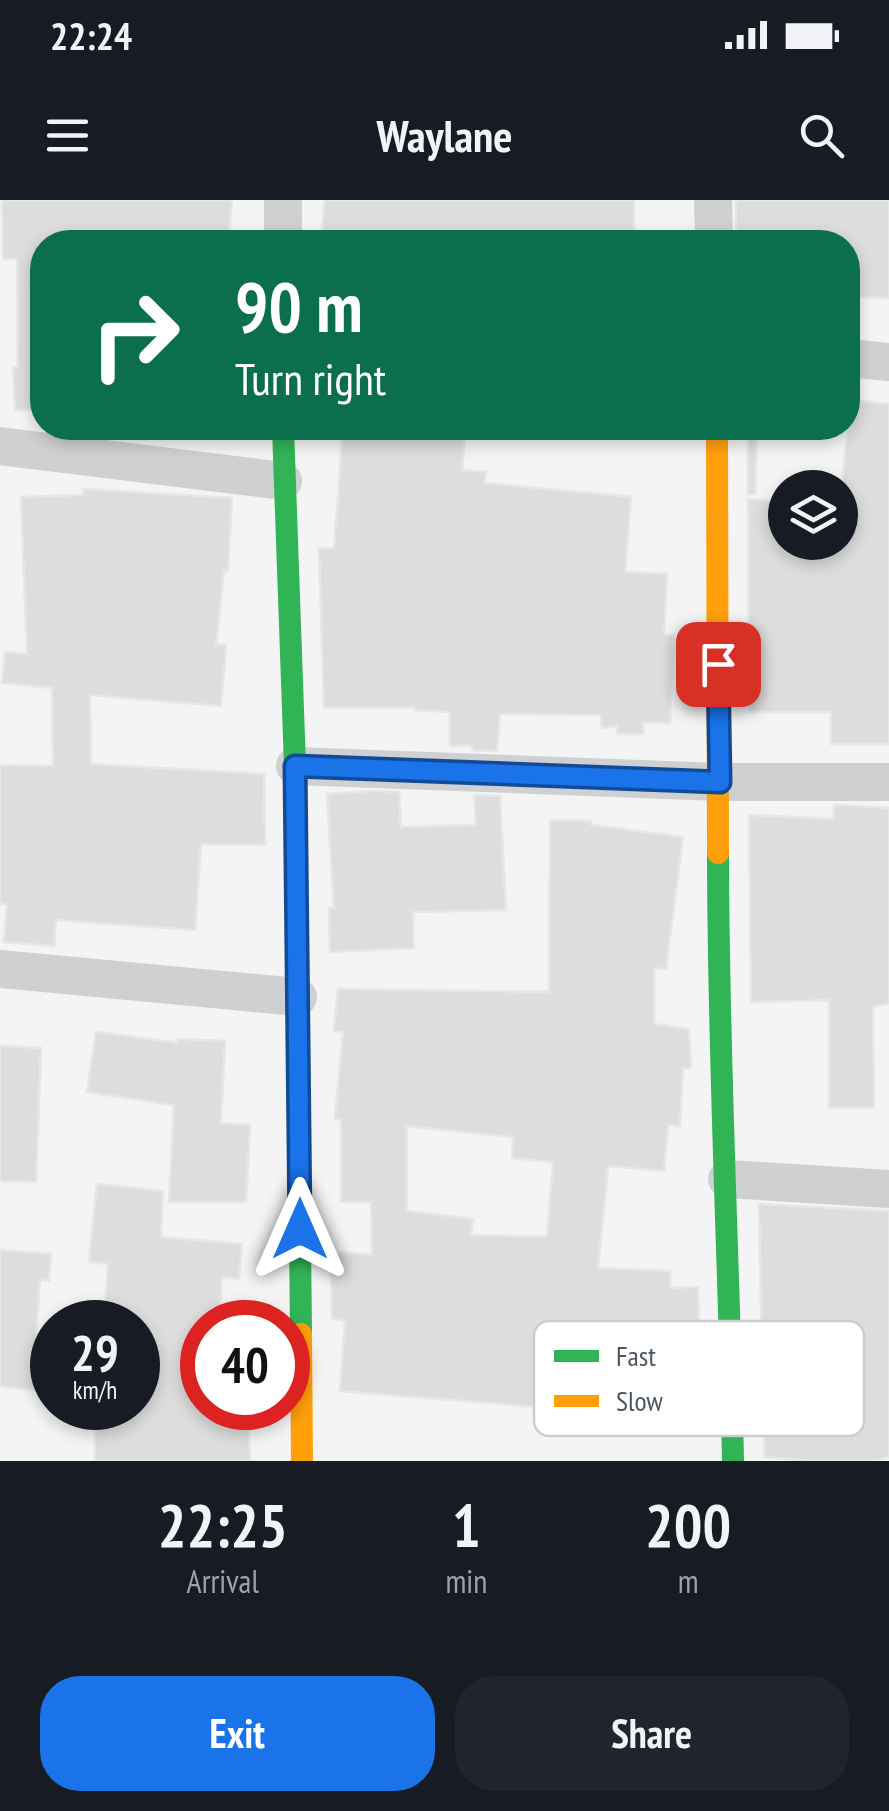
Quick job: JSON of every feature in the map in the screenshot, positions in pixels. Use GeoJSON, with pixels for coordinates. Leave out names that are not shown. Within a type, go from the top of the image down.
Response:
{"type":"FeatureCollection","features":[{"type":"Feature","properties":{"kind":"street"},"geometry":{"type":"LineString","coordinates":[[283,200],[283,230]]}},
{"type":"Feature","properties":{"kind":"street"},"geometry":{"type":"LineString","coordinates":[[713,200],[714,230]]}},
{"type":"Feature","properties":{"kind":"street"},"geometry":{"type":"LineString","coordinates":[[860,359],[889,362]]}},
{"type":"Feature","properties":{"kind":"street"},"geometry":{"type":"LineString","coordinates":[[283,440],[295,766],[302,1461]]}},
{"type":"Feature","properties":{"kind":"street"},"geometry":{"type":"LineString","coordinates":[[717,440],[718,970],[730,1321]]}},
{"type":"Feature","properties":{"kind":"street"},"geometry":{"type":"LineString","coordinates":[[0,446],[283,482]]}},
{"type":"Feature","properties":{"kind":"street"},"geometry":{"type":"LineString","coordinates":[[295,766],[720,782],[889,782]]}},
{"type":"Feature","properties":{"kind":"street"},"geometry":{"type":"LineString","coordinates":[[0,969],[298,997]]}},
{"type":"Feature","properties":{"kind":"street"},"geometry":{"type":"LineString","coordinates":[[727,1180],[889,1189]]}},
{"type":"Feature","properties":{"kind":"street"},"geometry":{"type":"LineString","coordinates":[[732,1436],[733,1461]]}},
{"type":"Feature","properties":{"kind":"building"},"geometry":{"type":"Polygon","coordinates":[[[2,200],[232,200],[229,230],[30,230],[30,409],[15,410],[17,259],[3,259],[2,200]]]}},
{"type":"Feature","properties":{"kind":"building"},"geometry":{"type":"Polygon","coordinates":[[[325,200],[634,200],[634,230],[322,230],[325,200]]]}},
{"type":"Feature","properties":{"kind":"building"},"geometry":{"type":"Polygon","coordinates":[[[736,200],[889,200],[889,298],[860,297],[860,230],[736,230],[736,200]]]}},
{"type":"Feature","properties":{"kind":"building"},"geometry":{"type":"Polygon","coordinates":[[[860,401],[889,404],[889,744],[831,744],[831,712],[749,712],[748,499],[768,501],[768,560],[858,560],[858,470],[843,470],[847,440],[860,440],[860,401]]]}},
{"type":"Feature","properties":{"kind":"building"},"geometry":{"type":"Polygon","coordinates":[[[342,440],[465,440],[462,470],[486,472],[485,483],[631,497],[625,572],[667,574],[664,635],[674,635],[670,723],[643,722],[643,734],[617,734],[617,726],[602,728],[601,715],[500,714],[497,751],[472,750],[472,745],[450,746],[450,712],[415,707],[324,708],[319,548],[334,549],[342,440]]]}},
{"type":"Feature","properties":{"kind":"building"},"geometry":{"type":"Polygon","coordinates":[[[748,440],[757,440],[755,494],[748,494],[748,440]]]}},
{"type":"Feature","properties":{"kind":"building"},"geometry":{"type":"Polygon","coordinates":[[[83,489],[232,498],[228,571],[224,571],[216,644],[226,645],[221,706],[90,695],[91,764],[264,774],[265,845],[201,844],[195,930],[56,920],[54,946],[4,942],[7,904],[0,904],[0,765],[53,766],[52,688],[2,683],[5,652],[27,654],[21,497],[83,495],[83,489]]]}},
{"type":"Feature","properties":{"kind":"building"},"geometry":{"type":"Polygon","coordinates":[[[399,792],[401,827],[476,825],[474,795],[500,796],[506,910],[413,912],[414,948],[330,952],[329,908],[334,908],[327,794],[399,792]]]}},
{"type":"Feature","properties":{"kind":"building"},"geometry":{"type":"Polygon","coordinates":[[[834,805],[889,808],[889,1003],[873,1007],[874,1108],[829,1108],[829,1000],[751,1002],[749,815],[834,819],[834,805]]]}},
{"type":"Feature","properties":{"kind":"building"},"geometry":{"type":"Polygon","coordinates":[[[550,820],[591,821],[591,825],[683,837],[666,969],[654,968],[654,1024],[689,1029],[691,1065],[690,1069],[683,1068],[680,1126],[668,1125],[664,1171],[608,1166],[598,1268],[670,1271],[670,1288],[698,1287],[699,1321],[534,1321],[534,1407],[340,1391],[345,1320],[332,1319],[331,1271],[337,1272],[339,1252],[372,1255],[371,1202],[341,1202],[341,1120],[335,1119],[343,1032],[334,1031],[338,989],[549,992],[550,820]],[[407,1126],[407,1211],[473,1219],[471,1235],[547,1237],[553,1162],[512,1158],[513,1137],[407,1126]]]}},
{"type":"Feature","properties":{"kind":"building"},"geometry":{"type":"Polygon","coordinates":[[[96,1032],[178,1043],[178,1039],[225,1041],[221,1123],[250,1125],[246,1202],[169,1202],[174,1105],[87,1092],[96,1032]]]}},
{"type":"Feature","properties":{"kind":"building"},"geometry":{"type":"Polygon","coordinates":[[[0,1046],[41,1048],[36,1182],[0,1181],[0,1046]]]}},
{"type":"Feature","properties":{"kind":"building"},"geometry":{"type":"Polygon","coordinates":[[[97,1184],[163,1191],[161,1237],[242,1244],[239,1279],[222,1277],[220,1300],[180,1300],[180,1430],[249,1430],[250,1461],[95,1461],[95,1430],[160,1430],[160,1300],[106,1300],[108,1264],[89,1262],[97,1184]]]}},
{"type":"Feature","properties":{"kind":"building"},"geometry":{"type":"Polygon","coordinates":[[[759,1204],[889,1211],[889,1457],[872,1461],[814,1461],[764,1457],[765,1436],[864,1436],[864,1321],[761,1321],[759,1204]]]}},
{"type":"Feature","properties":{"kind":"building"},"geometry":{"type":"Polygon","coordinates":[[[0,1250],[51,1254],[49,1281],[40,1280],[38,1300],[30,1300],[30,1389],[0,1386],[0,1250]]]}},
{"type":"Feature","properties":{"kind":"traffic: fast"},"geometry":{"type":"LineString","coordinates":[[283,440],[295,766],[301,1300]]}},
{"type":"Feature","properties":{"kind":"traffic: fast"},"geometry":{"type":"LineString","coordinates":[[718,853],[729,1321]]}},
{"type":"Feature","properties":{"kind":"traffic: fast"},"geometry":{"type":"LineString","coordinates":[[732,1436],[733,1461]]}},
{"type":"Feature","properties":{"kind":"traffic: slow"},"geometry":{"type":"LineString","coordinates":[[717,440],[718,853]]}},
{"type":"Feature","properties":{"kind":"traffic: slow"},"geometry":{"type":"LineString","coordinates":[[302,1430],[302,1461]]}},
{"type":"Feature","properties":{"kind":"route"},"geometry":{"type":"LineString","coordinates":[[300,1229],[295,766],[720,782],[718,664]]}}]}
